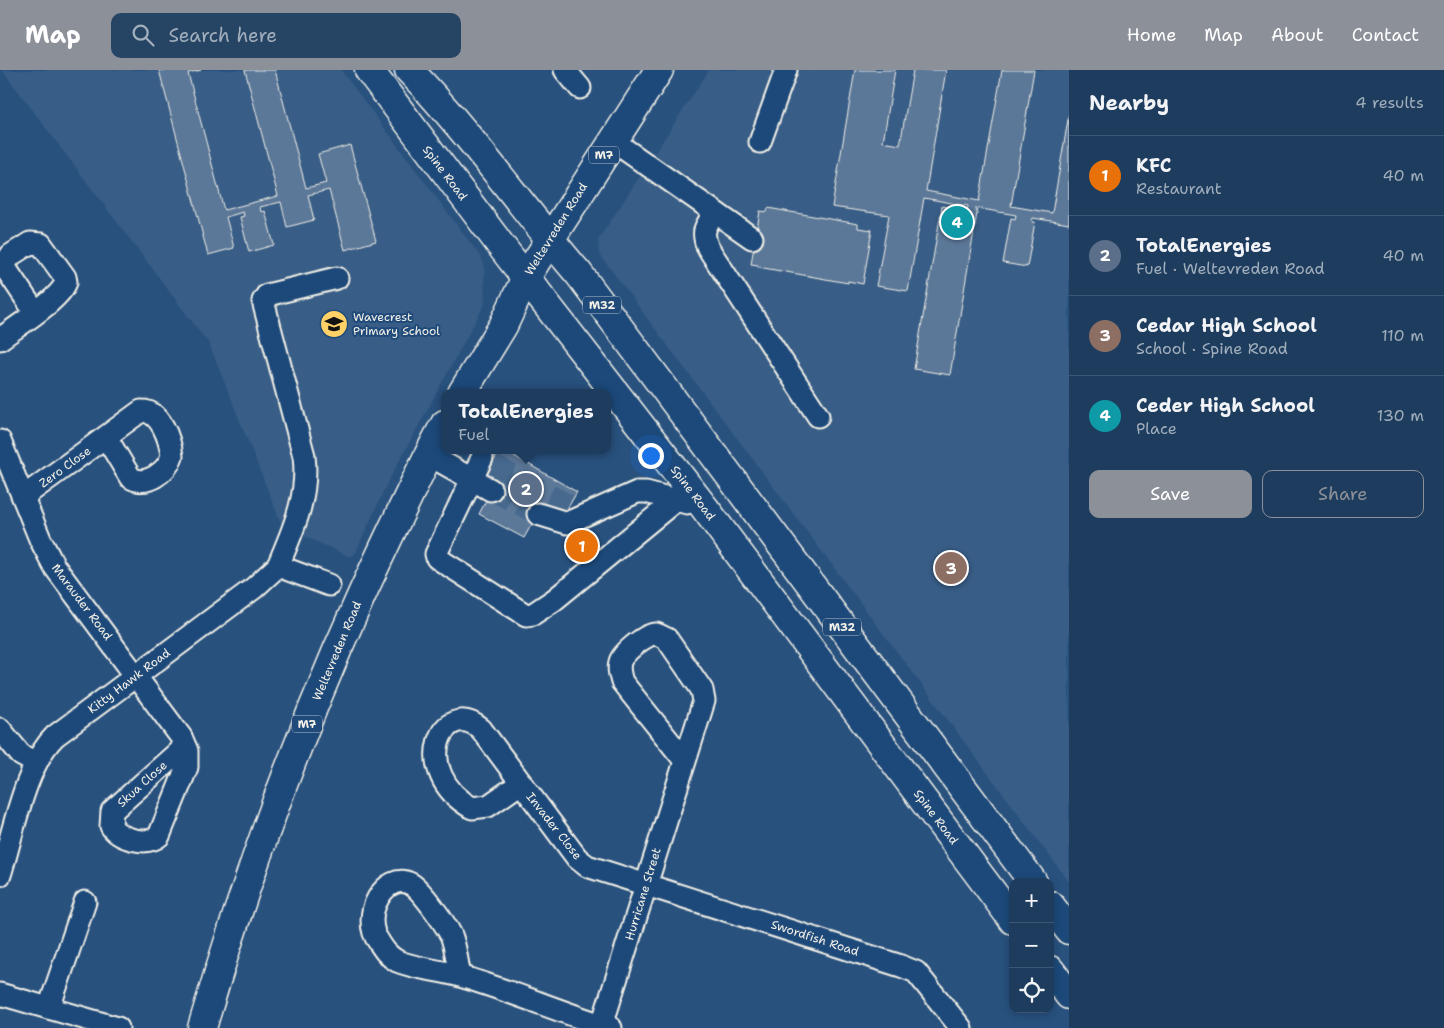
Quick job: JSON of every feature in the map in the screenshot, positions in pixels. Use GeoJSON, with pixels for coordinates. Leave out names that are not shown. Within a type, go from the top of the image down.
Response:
{"type":"FeatureCollection","features":[{"type":"Feature","properties":{"kind":"main road","name":"Spine Road"},"geometry":{"type":"LineString","coordinates":[[369,70],[704,507],[1009,915]]}},
{"type":"Feature","properties":{"kind":"main road","name":"M32"},"geometry":{"type":"LineString","coordinates":[[408,70],[452,116],[579,274],[1029,878]]}},
{"type":"Feature","properties":{"kind":"main road","name":"Weltevreden Road"},"geometry":{"type":"LineString","coordinates":[[464,389],[503,326],[526,277],[659,70]]}},
{"type":"Feature","properties":{"kind":"main road","name":"Weltevreden Road"},"geometry":{"type":"LineString","coordinates":[[202,1028],[251,870],[324,680],[364,588],[440,436]]}},
{"type":"Feature","properties":{"kind":"main road"},"geometry":{"type":"LineString","coordinates":[[1054,910],[1069,930]]}},
{"type":"Feature","properties":{"kind":"main road"},"geometry":{"type":"LineString","coordinates":[[1054,975],[1069,995]]}},
{"type":"Feature","properties":{"kind":"street"},"geometry":{"type":"LineString","coordinates":[[565,70],[580,88]]}},
{"type":"Feature","properties":{"kind":"street"},"geometry":{"type":"LineString","coordinates":[[760,142],[786,70]]}},
{"type":"Feature","properties":{"kind":"street"},"geometry":{"type":"LineString","coordinates":[[613,141],[752,238]]}},
{"type":"Feature","properties":{"kind":"street"},"geometry":{"type":"LineString","coordinates":[[716,213],[706,225],[703,237],[708,248],[818,416]]}},
{"type":"Feature","properties":{"kind":"street"},"geometry":{"type":"LineString","coordinates":[[329,585],[278,566],[297,522],[307,475],[304,456],[263,301],[267,295],[337,278]]}},
{"type":"Feature","properties":{"kind":"street"},"geometry":{"type":"LineString","coordinates":[[0,339],[35,312]]}},
{"type":"Feature","properties":{"kind":"street","name":"Zero Close"},"geometry":{"type":"LineString","coordinates":[[23,497],[106,437]]}},
{"type":"Feature","properties":{"kind":"street","name":"Marauder Road"},"geometry":{"type":"LineString","coordinates":[[0,441],[54,566],[136,675]]}},
{"type":"Feature","properties":{"kind":"street"},"geometry":{"type":"LineString","coordinates":[[454,454],[472,478],[491,490]]}},
{"type":"Feature","properties":{"kind":"street"},"geometry":{"type":"LineString","coordinates":[[482,458],[436,554],[437,558],[526,615],[533,614],[554,600],[676,500]]}},
{"type":"Feature","properties":{"kind":"street"},"geometry":{"type":"LineString","coordinates":[[538,514],[564,524],[577,510],[637,492],[646,492],[704,507]]}},
{"type":"Feature","properties":{"kind":"street","name":"Kitty Hawk Road"},"geometry":{"type":"LineString","coordinates":[[0,875],[36,763],[42,751],[55,736],[254,588],[278,566]]}},
{"type":"Feature","properties":{"kind":"street","name":"Hurricane Street"},"geometry":{"type":"LineString","coordinates":[[604,1027],[646,884],[685,761],[704,701],[702,690],[667,639],[659,635],[650,635],[624,654],[619,663],[619,673],[622,682],[685,761]]}},
{"type":"Feature","properties":{"kind":"street"},"geometry":{"type":"LineString","coordinates":[[136,675],[181,737],[185,746]]}},
{"type":"Feature","properties":{"kind":"street"},"geometry":{"type":"LineString","coordinates":[[0,729],[21,755],[36,763]]}},
{"type":"Feature","properties":{"kind":"street","name":"Invader Close"},"geometry":{"type":"LineString","coordinates":[[521,783],[577,858],[587,866],[646,884]]}},
{"type":"Feature","properties":{"kind":"street"},"geometry":{"type":"LineString","coordinates":[[460,976],[451,936],[419,891],[411,884],[400,882],[386,889],[371,912],[370,922],[373,933],[388,956],[403,963],[460,976],[604,1027]]}},
{"type":"Feature","properties":{"kind":"street","name":"Swordfish Road"},"geometry":{"type":"LineString","coordinates":[[646,884],[916,972],[961,1028]]}},
{"type":"Feature","properties":{"kind":"street"},"geometry":{"type":"LineString","coordinates":[[49,1008],[85,902]]}},
{"type":"Feature","properties":{"kind":"street"},"geometry":{"type":"LineString","coordinates":[[0,994],[118,1028]]}},
{"type":"Feature","properties":{"kind":"shaded area","name":"Wavecrest Primary School"},"geometry":{"type":"Polygon","coordinates":[[[2,70],[341,70],[481,257],[484,264],[485,304],[388,482],[355,554],[350,557],[282,526],[209,344],[2,70]]]}},
{"type":"Feature","properties":{"kind":"shaded area"},"geometry":{"type":"Polygon","coordinates":[[[709,70],[1069,70],[1069,882],[599,254],[598,240],[709,70]]]}},
{"type":"Feature","properties":{"kind":"building"},"geometry":{"type":"Polygon","coordinates":[[[159,70],[201,70],[188,73],[224,210],[278,196],[245,70],[275,70],[306,188],[326,183],[318,154],[350,145],[376,241],[345,250],[329,190],[308,195],[314,220],[287,227],[281,202],[260,207],[261,212],[265,211],[274,245],[249,252],[240,217],[244,216],[243,212],[226,217],[234,248],[208,255],[159,70]]]}},
{"type":"Feature","properties":{"kind":"building"},"geometry":{"type":"Polygon","coordinates":[[[855,70],[895,70],[883,142],[900,145],[913,70],[946,70],[926,191],[979,201],[1002,70],[1034,70],[1011,206],[1052,213],[1069,114],[1069,224],[1033,218],[1032,222],[1035,222],[1027,267],[1003,263],[1011,218],[1015,219],[1016,215],[976,208],[977,213],[950,375],[914,369],[942,206],[967,211],[968,206],[924,198],[908,291],[876,286],[889,215],[832,207],[855,70]]]}},
{"type":"Feature","properties":{"kind":"building"},"geometry":{"type":"Polygon","coordinates":[[[768,208],[858,224],[858,228],[872,230],[863,284],[758,267],[758,265],[751,264],[760,211],[767,212],[768,208]]]}},
{"type":"Feature","properties":{"kind":"building"},"geometry":{"type":"Polygon","coordinates":[[[498,454],[511,454],[577,492],[563,516],[543,504],[524,538],[479,514],[497,479],[487,473],[498,454]]]}},
{"type":"Feature","properties":{"kind":"tunnel"},"geometry":{"type":"LineString","coordinates":[[493,465],[569,505]]}},
{"type":"Feature","properties":{"kind":"tunnel"},"geometry":{"type":"LineString","coordinates":[[491,490],[538,514]]}},
{"type":"Feature","properties":{"kind":"place","name":"Ceder High School"},"geometry":{"type":"Point","coordinates":[957,222]}},
{"type":"Feature","properties":{"kind":"place","name":"Wavecrest Primary School"},"geometry":{"type":"Point","coordinates":[334,324]}},
{"type":"Feature","properties":{"kind":"place","name":"TotalEnergies"},"geometry":{"type":"Point","coordinates":[526,489]}},
{"type":"Feature","properties":{"kind":"place","name":"KFC"},"geometry":{"type":"Point","coordinates":[582,546]}},
{"type":"Feature","properties":{"kind":"place","name":"Cedar High School"},"geometry":{"type":"Point","coordinates":[951,568]}}]}
